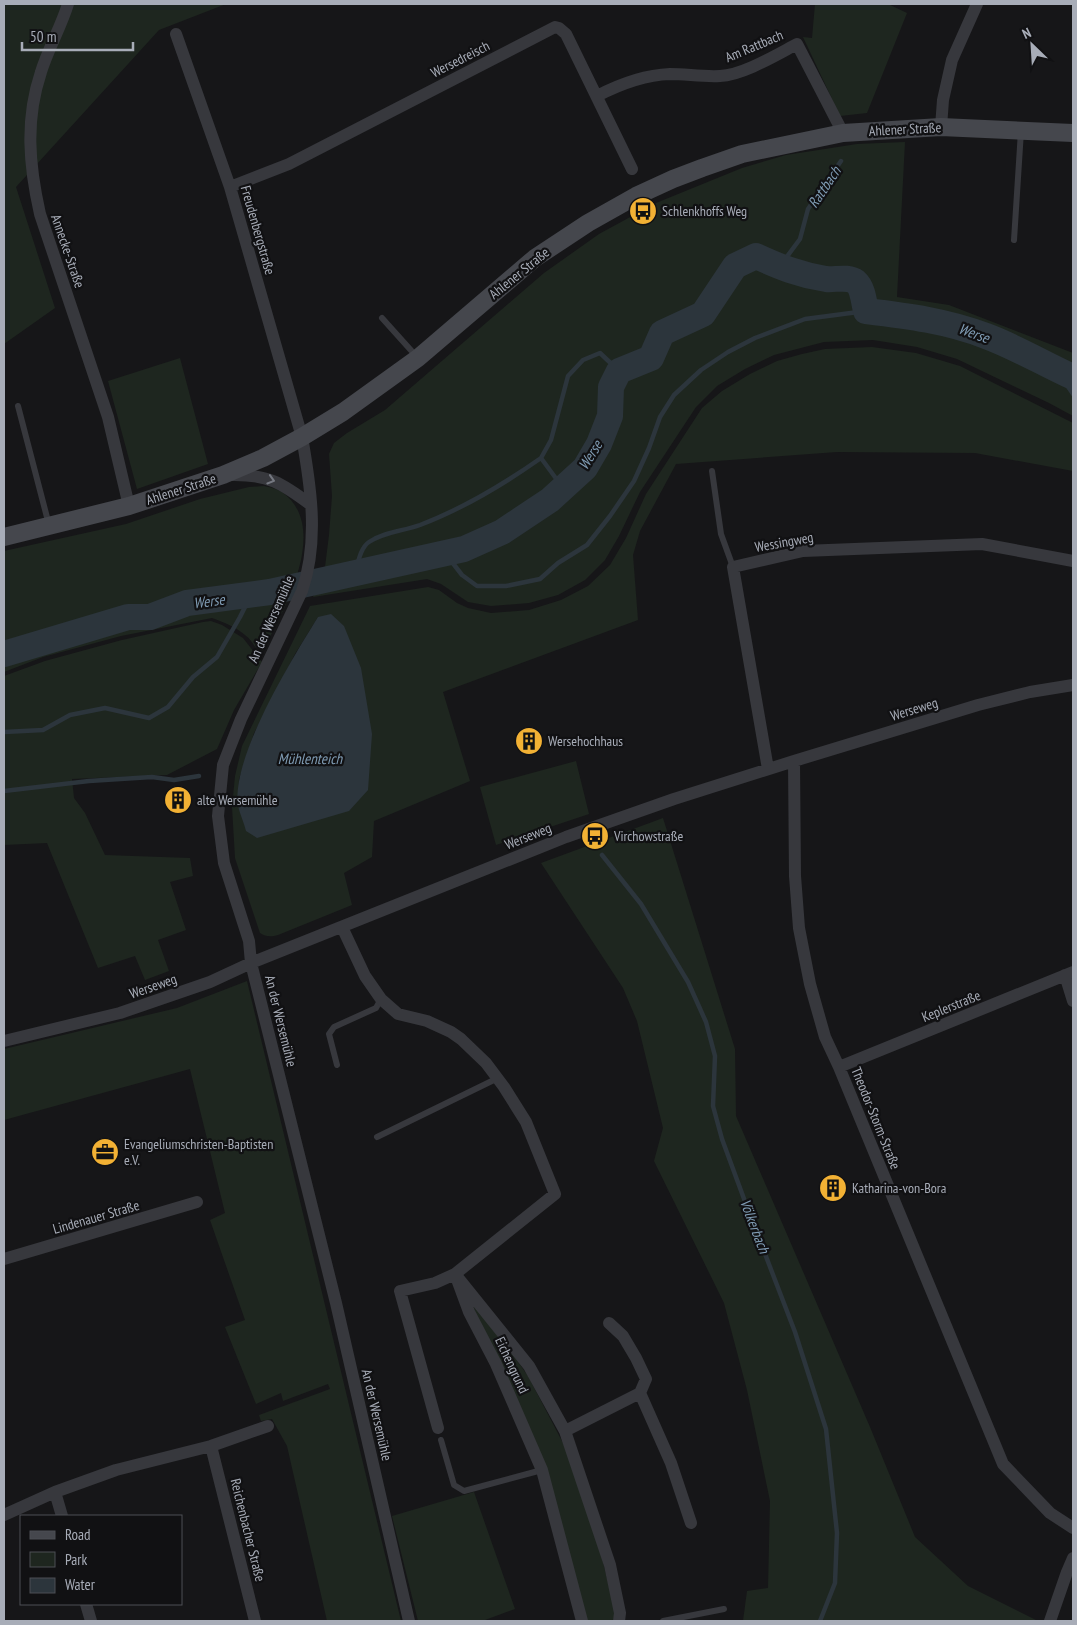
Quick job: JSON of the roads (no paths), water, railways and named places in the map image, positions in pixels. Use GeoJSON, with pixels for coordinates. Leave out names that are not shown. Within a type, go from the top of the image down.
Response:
{"type":"FeatureCollection","features":[{"type":"Feature","properties":{"kind":"main road","name":"Ahlener Straße"},"geometry":{"type":"LineString","coordinates":[[4,537],[129,506],[223,475],[263,458],[343,412],[418,358],[535,258],[588,223],[636,196],[672,179],[742,154],[843,133],[941,127],[1073,132]]}},
{"type":"Feature","properties":{"kind":"street","name":"Annecke-Straße"},"geometry":{"type":"LineString","coordinates":[[68,4],[41,72],[33,106],[29,143],[33,181],[40,214],[108,417],[129,506]]}},
{"type":"Feature","properties":{"kind":"street"},"geometry":{"type":"LineString","coordinates":[[941,127],[943,100],[952,60],[977,4]]}},
{"type":"Feature","properties":{"kind":"street","name":"Wersedreisch"},"geometry":{"type":"LineString","coordinates":[[230,187],[289,164],[555,27],[566,34],[632,169]]}},
{"type":"Feature","properties":{"kind":"street","name":"Freudenbergstraße"},"geometry":{"type":"LineString","coordinates":[[176,34],[230,187],[302,437]]}},
{"type":"Feature","properties":{"kind":"street","name":"Am Rattbach"},"geometry":{"type":"LineString","coordinates":[[597,96],[619,84],[654,75],[721,76],[751,67],[798,44],[843,133]]}},
{"type":"Feature","properties":{"kind":"street","name":"An der Wersemühle"},"geometry":{"type":"LineString","coordinates":[[302,437],[309,478],[313,541],[304,585],[241,719],[223,765],[218,816],[224,863],[249,941],[252,963],[336,1303],[409,1621]]}},
{"type":"Feature","properties":{"kind":"street"},"geometry":{"type":"LineString","coordinates":[[223,475],[247,474],[271,480],[284,485],[311,505]]}},
{"type":"Feature","properties":{"kind":"street","name":"Wessingweg"},"geometry":{"type":"LineString","coordinates":[[733,568],[803,551],[982,544],[1073,562]]}},
{"type":"Feature","properties":{"kind":"street"},"geometry":{"type":"LineString","coordinates":[[733,568],[768,769]]}},
{"type":"Feature","properties":{"kind":"street","name":"Werseweg"},"geometry":{"type":"LineString","coordinates":[[4,1041],[120,1012],[210,982],[252,963],[575,834],[674,799],[978,706],[1030,692],[1073,685]]}},
{"type":"Feature","properties":{"kind":"street","name":"Theodor-Storm-Straße"},"geometry":{"type":"LineString","coordinates":[[794,761],[795,876],[799,928],[810,984],[825,1037],[1003,1464],[1050,1513],[1073,1528]]}},
{"type":"Feature","properties":{"kind":"street"},"geometry":{"type":"LineString","coordinates":[[342,927],[365,976],[381,999],[398,1014],[427,1021],[462,1039],[498,1078],[526,1122],[555,1194],[455,1274],[435,1283],[400,1291],[440,1434]]}},
{"type":"Feature","properties":{"kind":"street"},"geometry":{"type":"LineString","coordinates":[[1069,974],[1073,1001]]}},
{"type":"Feature","properties":{"kind":"street","name":"Keplerstraße"},"geometry":{"type":"LineString","coordinates":[[839,1067],[1069,974]]}},
{"type":"Feature","properties":{"kind":"street","name":"Lindenauer Straße"},"geometry":{"type":"LineString","coordinates":[[4,1259],[197,1202]]}},
{"type":"Feature","properties":{"kind":"street","name":"Eichengrund"},"geometry":{"type":"LineString","coordinates":[[455,1274],[529,1366],[565,1431],[610,1565],[620,1613],[618,1621]]}},
{"type":"Feature","properties":{"kind":"street","name":"Eichengrund"},"geometry":{"type":"LineString","coordinates":[[455,1274],[469,1312],[496,1364],[542,1470],[582,1621]]}},
{"type":"Feature","properties":{"kind":"street"},"geometry":{"type":"LineString","coordinates":[[565,1431],[640,1393],[646,1379],[623,1336],[609,1323]]}},
{"type":"Feature","properties":{"kind":"street"},"geometry":{"type":"LineString","coordinates":[[640,1393],[672,1463],[691,1524]]}},
{"type":"Feature","properties":{"kind":"street"},"geometry":{"type":"LineString","coordinates":[[4,1515],[55,1492],[116,1470],[211,1446],[268,1426]]}},
{"type":"Feature","properties":{"kind":"street","name":"Reichenbacher Straße"},"geometry":{"type":"LineString","coordinates":[[211,1446],[255,1621]]}},
{"type":"Feature","properties":{"kind":"street"},"geometry":{"type":"LineString","coordinates":[[55,1492],[62,1515]]}},
{"type":"Feature","properties":{"kind":"street"},"geometry":{"type":"LineString","coordinates":[[1050,1621],[1070,1574],[1073,1558]]}},
{"type":"Feature","properties":{"kind":"street"},"geometry":{"type":"LineString","coordinates":[[86,1605],[91,1621]]}},
{"type":"Feature","properties":{"kind":"lane"},"geometry":{"type":"LineString","coordinates":[[1014,240],[1021,130]]}},
{"type":"Feature","properties":{"kind":"lane"},"geometry":{"type":"LineString","coordinates":[[382,318],[418,358]]}},
{"type":"Feature","properties":{"kind":"lane"},"geometry":{"type":"LineString","coordinates":[[18,406],[50,526]]}},
{"type":"Feature","properties":{"kind":"lane"},"geometry":{"type":"LineString","coordinates":[[712,471],[721,534],[733,568]]}},
{"type":"Feature","properties":{"kind":"lane"},"geometry":{"type":"LineString","coordinates":[[337,1065],[329,1034],[334,1027],[376,1008],[381,999]]}},
{"type":"Feature","properties":{"kind":"lane"},"geometry":{"type":"LineString","coordinates":[[377,1137],[498,1078]]}},
{"type":"Feature","properties":{"kind":"lane"},"geometry":{"type":"LineString","coordinates":[[440,1434],[454,1485],[464,1491],[542,1470]]}},
{"type":"Feature","properties":{"kind":"lane"},"geometry":{"type":"LineString","coordinates":[[663,1621],[724,1608]]}},
{"type":"Feature","properties":{"kind":"water","name":"Mühlenteich"},"geometry":{"type":"Polygon","coordinates":[[[331,614],[344,626],[361,668],[372,734],[368,790],[349,811],[257,838],[246,831],[238,806],[238,786],[244,762],[253,736],[279,682],[318,617],[331,614]]]}},
{"type":"Feature","properties":{"kind":"waterway","name":"Rattbach"},"geometry":{"type":"LineString","coordinates":[[780,266],[800,239],[808,209],[841,161]]}},
{"type":"Feature","properties":{"kind":"waterway","name":"Werse"},"geometry":{"type":"LineString","coordinates":[[4,654],[128,617],[150,617],[187,603],[270,592],[464,549],[502,532],[550,500],[585,468],[599,444],[610,416],[611,387],[619,371],[651,358],[662,333],[703,314],[735,266],[756,256],[807,275],[826,279],[853,280],[860,288],[866,311],[957,326],[1008,345],[1073,377]]}},
{"type":"Feature","properties":{"kind":"waterway"},"geometry":{"type":"LineString","coordinates":[[445,553],[462,575],[477,586],[506,586],[540,579],[558,563],[587,545],[610,516],[634,481],[660,417],[674,395],[701,370],[728,352],[755,338],[805,319],[866,311]]}},
{"type":"Feature","properties":{"kind":"waterway"},"geometry":{"type":"LineString","coordinates":[[563,488],[541,458],[551,440],[568,376],[583,360],[600,353],[619,371]]}},
{"type":"Feature","properties":{"kind":"waterway"},"geometry":{"type":"LineString","coordinates":[[1057,370],[1073,394]]}},
{"type":"Feature","properties":{"kind":"waterway"},"geometry":{"type":"LineString","coordinates":[[355,573],[361,552],[369,542],[387,534],[420,525],[467,504],[541,458]]}},
{"type":"Feature","properties":{"kind":"waterway"},"geometry":{"type":"LineString","coordinates":[[4,732],[43,730],[70,715],[105,708],[149,718],[168,707],[193,677],[217,657],[251,595]]}},
{"type":"Feature","properties":{"kind":"waterway"},"geometry":{"type":"LineString","coordinates":[[4,791],[89,781],[152,777],[174,780],[199,776]]}},
{"type":"Feature","properties":{"kind":"waterway","name":"Völkerbach"},"geometry":{"type":"LineString","coordinates":[[602,855],[641,904],[688,982],[706,1022],[715,1056],[713,1106],[722,1139],[795,1332],[826,1429],[837,1533],[835,1583],[820,1621]]}},
{"type":"Feature","properties":{"kind":"place","name":"Schlenkhoffs Weg"},"geometry":{"type":"Point","coordinates":[643,211]}},
{"type":"Feature","properties":{"kind":"place","name":"Wersehochhaus"},"geometry":{"type":"Point","coordinates":[529,741]}},
{"type":"Feature","properties":{"kind":"place","name":"alte Wersemühle"},"geometry":{"type":"Point","coordinates":[178,800]}},
{"type":"Feature","properties":{"kind":"place","name":"Virchowstraße"},"geometry":{"type":"Point","coordinates":[595,836]}},
{"type":"Feature","properties":{"kind":"place","name":"Evangeliumschristen-Baptisten e.V."},"geometry":{"type":"Point","coordinates":[105,1152]}},
{"type":"Feature","properties":{"kind":"place","name":"Katharina-von-Bora"},"geometry":{"type":"Point","coordinates":[833,1188]}}]}
